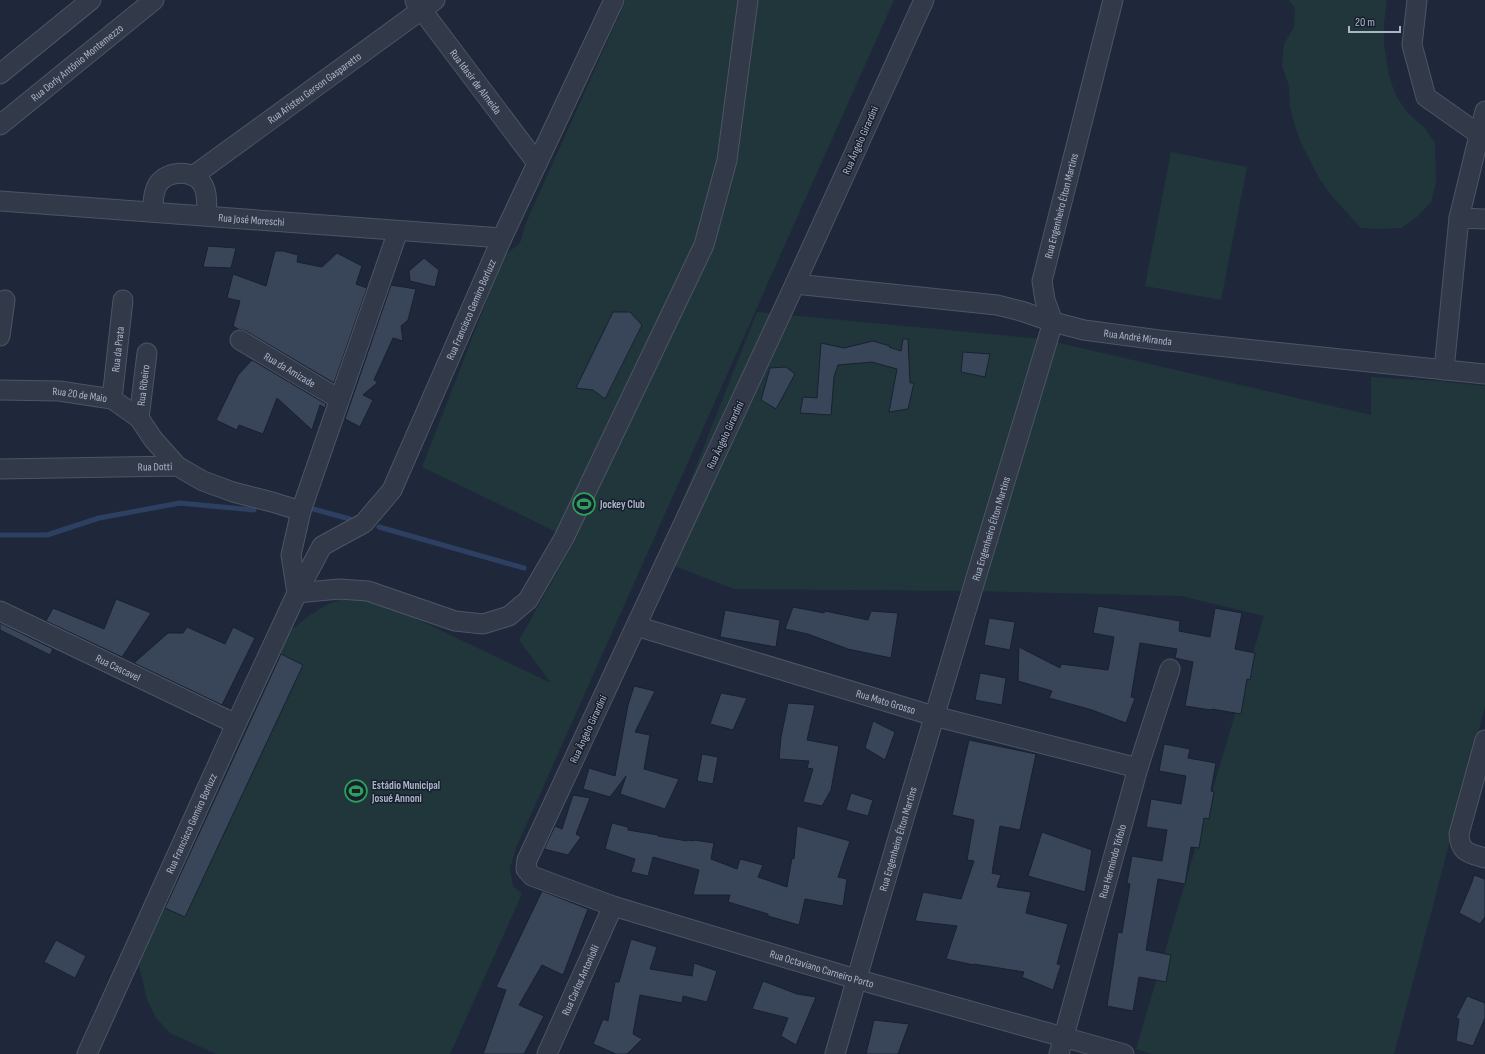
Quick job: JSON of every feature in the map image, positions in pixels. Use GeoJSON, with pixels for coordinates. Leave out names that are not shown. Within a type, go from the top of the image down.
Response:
{"type":"FeatureCollection","features":[{"type":"Feature","properties":{"kind":"street"},"geometry":{"type":"LineString","coordinates":[[0,74],[91,0]]}},
{"type":"Feature","properties":{"kind":"street","name":"Rua Dorly Antônio Montemezzo"},"geometry":{"type":"LineString","coordinates":[[0,125],[154,0]]}},
{"type":"Feature","properties":{"kind":"street","name":"Rua Francisco Gemiro Borluzz"},"geometry":{"type":"LineString","coordinates":[[87,1054],[236,724],[297,593],[322,546],[364,523],[392,490],[502,238],[614,0]]}},
{"type":"Feature","properties":{"kind":"street"},"geometry":{"type":"LineString","coordinates":[[398,231],[301,511],[291,555],[297,593],[339,589],[368,591],[455,620],[483,624],[509,616],[528,600],[564,538],[704,246],[727,160],[748,0]]}},
{"type":"Feature","properties":{"kind":"street","name":"Rua Ângelo Girardini"},"geometry":{"type":"LineString","coordinates":[[526,869],[527,860],[795,284],[924,0]]}},
{"type":"Feature","properties":{"kind":"street","name":"Rua Engenheiro Élton Martins"},"geometry":{"type":"LineString","coordinates":[[835,1054],[934,716],[964,622],[1053,322],[1045,300],[1042,280],[1113,0]]}},
{"type":"Feature","properties":{"kind":"street"},"geometry":{"type":"LineString","coordinates":[[1417,0],[1412,45],[1426,97],[1480,135]]}},
{"type":"Feature","properties":{"kind":"street","name":"Rua Idasir de Almeida"},"geometry":{"type":"LineString","coordinates":[[424,3],[537,163]]}},
{"type":"Feature","properties":{"kind":"street","name":"Rua Aristeu Gerson Gasparetto"},"geometry":{"type":"LineString","coordinates":[[193,176],[424,3]]}},
{"type":"Feature","properties":{"kind":"street"},"geometry":{"type":"LineString","coordinates":[[1444,370],[1459,218],[1485,110]]}},
{"type":"Feature","properties":{"kind":"street"},"geometry":{"type":"LineString","coordinates":[[153,212],[154,196],[157,186],[162,180],[170,175],[178,173],[193,176],[202,183],[206,190],[206,216]]}},
{"type":"Feature","properties":{"kind":"street","name":"Rua José Moreschi"},"geometry":{"type":"LineString","coordinates":[[0,201],[502,238]]}},
{"type":"Feature","properties":{"kind":"street"},"geometry":{"type":"LineString","coordinates":[[1459,218],[1485,219]]}},
{"type":"Feature","properties":{"kind":"street","name":"Rua André Miranda"},"geometry":{"type":"LineString","coordinates":[[795,284],[997,305],[1084,330],[1159,340],[1485,374]]}},
{"type":"Feature","properties":{"kind":"street"},"geometry":{"type":"LineString","coordinates":[[0,336],[5,300]]}},
{"type":"Feature","properties":{"kind":"street","name":"Rua da Prata"},"geometry":{"type":"LineString","coordinates":[[112,399],[123,300]]}},
{"type":"Feature","properties":{"kind":"street","name":"Rua da Amizade"},"geometry":{"type":"LineString","coordinates":[[240,340],[339,398]]}},
{"type":"Feature","properties":{"kind":"street","name":"Rua Ribeiro"},"geometry":{"type":"LineString","coordinates":[[139,418],[147,352]]}},
{"type":"Feature","properties":{"kind":"street","name":"Rua 20 de Maio"},"geometry":{"type":"LineString","coordinates":[[0,386],[112,399],[139,418],[153,439],[177,466]]}},
{"type":"Feature","properties":{"kind":"street","name":"Rua Dotti"},"geometry":{"type":"LineString","coordinates":[[0,469],[177,466],[203,481],[227,490],[301,511]]}},
{"type":"Feature","properties":{"kind":"street","name":"Rua Cascavel"},"geometry":{"type":"LineString","coordinates":[[0,611],[236,724]]}},
{"type":"Feature","properties":{"kind":"street","name":"Rua Mato Grosso"},"geometry":{"type":"LineString","coordinates":[[636,626],[934,716],[1138,768]]}},
{"type":"Feature","properties":{"kind":"street","name":"Rua Hermindo Tófolo"},"geometry":{"type":"LineString","coordinates":[[1061,1045],[1138,768],[1170,669]]}},
{"type":"Feature","properties":{"kind":"street"},"geometry":{"type":"LineString","coordinates":[[1485,740],[1459,834],[1460,843],[1465,852],[1485,858]]}},
{"type":"Feature","properties":{"kind":"street","name":"Rua Octaviano Carneiro Porto"},"geometry":{"type":"LineString","coordinates":[[526,869],[532,876],[613,906],[856,979],[1061,1045],[1124,1054]]}},
{"type":"Feature","properties":{"kind":"street","name":"Rua Carlos Antoniolli"},"geometry":{"type":"LineString","coordinates":[[547,1054],[613,906]]}},
{"type":"Feature","properties":{"kind":"green space"},"geometry":{"type":"Polygon","coordinates":[[[626,0],[894,0],[516,848],[510,868],[513,886],[522,894],[450,1054],[216,1054],[170,1033],[156,1018],[147,999],[139,966],[139,954],[278,652],[291,630],[324,606],[349,596],[369,596],[551,683],[519,640],[575,541],[422,467],[504,256],[520,243],[525,225],[626,0]]]}},
{"type":"Feature","properties":{"kind":"green space"},"geometry":{"type":"Polygon","coordinates":[[[1288,0],[1387,0],[1384,23],[1384,44],[1389,76],[1396,96],[1408,113],[1424,127],[1435,143],[1436,183],[1431,202],[1417,217],[1401,228],[1361,228],[1330,194],[1319,178],[1301,143],[1290,107],[1289,86],[1282,65],[1284,44],[1294,27],[1295,8],[1288,0]]]}},
{"type":"Feature","properties":{"kind":"green space"},"geometry":{"type":"Polygon","coordinates":[[[1171,152],[1247,167],[1221,300],[1145,286],[1171,152]]]}},
{"type":"Feature","properties":{"kind":"green space"},"geometry":{"type":"Polygon","coordinates":[[[757,312],[1042,339],[1371,415],[1371,377],[1439,381],[1485,386],[1485,707],[1394,1054],[1152,1054],[1136,1049],[1264,616],[1181,596],[972,591],[734,589],[659,560],[757,312]]]}},
{"type":"Feature","properties":{"kind":"building"},"geometry":{"type":"Polygon","coordinates":[[[208,246],[236,248],[231,268],[203,267],[208,246]]]}},
{"type":"Feature","properties":{"kind":"building"},"geometry":{"type":"Polygon","coordinates":[[[275,251],[283,251],[298,255],[297,262],[322,267],[337,253],[362,266],[356,284],[367,288],[334,383],[246,331],[233,326],[240,301],[227,298],[233,274],[266,286],[275,251]]]}},
{"type":"Feature","properties":{"kind":"building"},"geometry":{"type":"Polygon","coordinates":[[[424,258],[439,270],[435,287],[410,281],[409,271],[424,258]]]}},
{"type":"Feature","properties":{"kind":"building"},"geometry":{"type":"Polygon","coordinates":[[[391,285],[416,289],[408,320],[401,326],[403,341],[393,338],[374,380],[378,382],[363,395],[373,400],[360,427],[345,419],[391,285]]]}},
{"type":"Feature","properties":{"kind":"building"},"geometry":{"type":"Polygon","coordinates":[[[613,312],[630,312],[642,325],[605,399],[593,390],[576,388],[613,312]]]}},
{"type":"Feature","properties":{"kind":"building"},"geometry":{"type":"Polygon","coordinates":[[[903,339],[908,339],[910,383],[914,383],[908,409],[889,412],[897,369],[872,362],[838,365],[834,377],[831,415],[800,413],[803,397],[817,398],[821,343],[844,348],[873,341],[901,351],[903,339]]]}},
{"type":"Feature","properties":{"kind":"building"},"geometry":{"type":"Polygon","coordinates":[[[963,352],[990,354],[985,377],[961,372],[963,352]]]}},
{"type":"Feature","properties":{"kind":"building"},"geometry":{"type":"Polygon","coordinates":[[[252,360],[326,404],[325,408],[320,405],[312,430],[277,398],[263,434],[239,425],[237,430],[216,420],[238,375],[252,360]]]}},
{"type":"Feature","properties":{"kind":"building"},"geometry":{"type":"Polygon","coordinates":[[[786,367],[795,374],[776,409],[761,400],[770,368],[786,367]]]}},
{"type":"Feature","properties":{"kind":"building"},"geometry":{"type":"Polygon","coordinates":[[[116,599],[151,613],[122,657],[46,621],[53,608],[104,629],[116,599]]]}},
{"type":"Feature","properties":{"kind":"building"},"geometry":{"type":"Polygon","coordinates":[[[1098,606],[1180,621],[1179,631],[1210,637],[1215,608],[1242,613],[1235,649],[1255,653],[1250,680],[1247,679],[1241,714],[1185,706],[1193,662],[1175,658],[1177,649],[1140,643],[1131,697],[1135,698],[1126,723],[1092,710],[1049,698],[1052,691],[1018,681],[1019,647],[1060,668],[1061,664],[1108,670],[1114,637],[1093,633],[1098,606]]]}},
{"type":"Feature","properties":{"kind":"building"},"geometry":{"type":"Polygon","coordinates":[[[793,607],[824,613],[825,611],[868,620],[871,611],[898,613],[891,658],[848,649],[808,634],[785,629],[793,607]]]}},
{"type":"Feature","properties":{"kind":"building"},"geometry":{"type":"Polygon","coordinates":[[[725,610],[780,620],[776,647],[720,637],[725,610]]]}},
{"type":"Feature","properties":{"kind":"building"},"geometry":{"type":"Polygon","coordinates":[[[989,618],[1015,622],[1010,650],[984,645],[989,618]]]}},
{"type":"Feature","properties":{"kind":"building"},"geometry":{"type":"Polygon","coordinates":[[[0,623],[53,649],[50,655],[0,630],[0,623]]]}},
{"type":"Feature","properties":{"kind":"building"},"geometry":{"type":"Polygon","coordinates":[[[187,627],[225,644],[233,627],[255,638],[222,705],[134,663],[168,633],[183,633],[187,627]]]}},
{"type":"Feature","properties":{"kind":"building"},"geometry":{"type":"Polygon","coordinates":[[[281,654],[303,665],[185,917],[165,908],[281,654]]]}},
{"type":"Feature","properties":{"kind":"building"},"geometry":{"type":"Polygon","coordinates":[[[980,673],[1006,678],[1002,705],[975,700],[980,673]]]}},
{"type":"Feature","properties":{"kind":"building"},"geometry":{"type":"Polygon","coordinates":[[[634,686],[655,691],[635,732],[650,735],[644,769],[679,779],[665,809],[620,794],[626,776],[610,797],[583,789],[589,768],[615,776],[628,705],[634,686]]]}},
{"type":"Feature","properties":{"kind":"building"},"geometry":{"type":"Polygon","coordinates":[[[721,693],[747,698],[733,730],[710,724],[721,693]]]}},
{"type":"Feature","properties":{"kind":"building"},"geometry":{"type":"Polygon","coordinates":[[[788,703],[815,705],[807,740],[839,746],[831,790],[822,806],[803,802],[813,769],[807,768],[809,761],[779,759],[781,737],[788,703]]]}},
{"type":"Feature","properties":{"kind":"building"},"geometry":{"type":"Polygon","coordinates":[[[873,721],[895,732],[885,760],[865,748],[873,721]]]}},
{"type":"Feature","properties":{"kind":"building"},"geometry":{"type":"Polygon","coordinates":[[[969,740],[1036,754],[1020,830],[1000,826],[992,873],[1001,875],[997,887],[1031,892],[1026,913],[1068,924],[1057,964],[1061,965],[1053,990],[1022,977],[1024,972],[974,965],[946,959],[957,926],[915,921],[923,892],[961,899],[974,861],[967,860],[974,820],[952,815],[969,740]]]}},
{"type":"Feature","properties":{"kind":"building"},"geometry":{"type":"Polygon","coordinates":[[[1164,744],[1190,749],[1188,758],[1216,763],[1211,791],[1214,792],[1209,819],[1204,818],[1199,848],[1191,847],[1185,884],[1158,879],[1146,950],[1171,955],[1166,982],[1139,977],[1133,1011],[1107,1006],[1118,932],[1122,933],[1130,884],[1127,883],[1132,856],[1162,861],[1167,830],[1146,827],[1151,799],[1181,804],[1186,776],[1159,771],[1164,744]]]}},
{"type":"Feature","properties":{"kind":"building"},"geometry":{"type":"Polygon","coordinates":[[[702,754],[718,757],[713,784],[697,781],[702,754]]]}},
{"type":"Feature","properties":{"kind":"building"},"geometry":{"type":"Polygon","coordinates":[[[851,793],[873,800],[868,816],[846,810],[851,793]]]}},
{"type":"Feature","properties":{"kind":"building"},"geometry":{"type":"Polygon","coordinates":[[[573,795],[590,798],[576,834],[581,837],[568,855],[544,849],[555,826],[562,829],[573,795]]]}},
{"type":"Feature","properties":{"kind":"building"},"geometry":{"type":"Polygon","coordinates":[[[612,823],[628,827],[628,830],[658,836],[687,841],[694,840],[714,843],[711,859],[737,869],[740,859],[763,865],[758,877],[787,887],[792,858],[794,859],[797,826],[850,841],[838,877],[847,879],[843,906],[805,899],[799,925],[728,902],[730,895],[693,895],[699,870],[653,857],[648,876],[631,872],[635,859],[605,849],[612,823]]]}},
{"type":"Feature","properties":{"kind":"building"},"geometry":{"type":"Polygon","coordinates":[[[1042,832],[1092,850],[1085,892],[1028,876],[1042,832]]]}},
{"type":"Feature","properties":{"kind":"building"},"geometry":{"type":"Polygon","coordinates":[[[1474,875],[1485,879],[1485,917],[1480,924],[1459,913],[1474,875]]]}},
{"type":"Feature","properties":{"kind":"building"},"geometry":{"type":"Polygon","coordinates":[[[542,891],[588,909],[563,975],[542,965],[519,1005],[544,1016],[524,1054],[483,1054],[506,990],[496,987],[542,891]]]}},
{"type":"Feature","properties":{"kind":"building"},"geometry":{"type":"Polygon","coordinates":[[[631,939],[657,947],[650,969],[692,976],[694,963],[717,971],[707,1002],[683,996],[682,1003],[640,995],[633,1034],[642,1039],[627,1054],[616,1054],[593,1044],[603,1019],[608,1021],[615,982],[619,982],[631,939]]]}},
{"type":"Feature","properties":{"kind":"building"},"geometry":{"type":"Polygon","coordinates":[[[56,940],[86,956],[75,978],[44,962],[56,940]]]}},
{"type":"Feature","properties":{"kind":"building"},"geometry":{"type":"Polygon","coordinates":[[[763,981],[797,994],[816,997],[796,1045],[781,1036],[788,1018],[752,1009],[763,981]]]}},
{"type":"Feature","properties":{"kind":"building"},"geometry":{"type":"Polygon","coordinates":[[[1467,996],[1485,1003],[1485,1018],[1473,1046],[1456,1041],[1459,1019],[1456,1018],[1467,996]]]}},
{"type":"Feature","properties":{"kind":"building"},"geometry":{"type":"Polygon","coordinates":[[[874,1020],[909,1024],[898,1054],[866,1054],[874,1020]]]}},
{"type":"Feature","properties":{"kind":"waterway"},"geometry":{"type":"LineString","coordinates":[[0,535],[47,535],[99,518],[180,503],[254,510]]}},
{"type":"Feature","properties":{"kind":"waterway"},"geometry":{"type":"LineString","coordinates":[[306,507],[350,519]]}},
{"type":"Feature","properties":{"kind":"waterway"},"geometry":{"type":"LineString","coordinates":[[379,527],[524,568]]}},
{"type":"Feature","properties":{"kind":"place","name":"Jockey Club"},"geometry":{"type":"Point","coordinates":[584,504]}},
{"type":"Feature","properties":{"kind":"place","name":"Estádio Municipal Josué Annoni"},"geometry":{"type":"Point","coordinates":[356,791]}}]}
